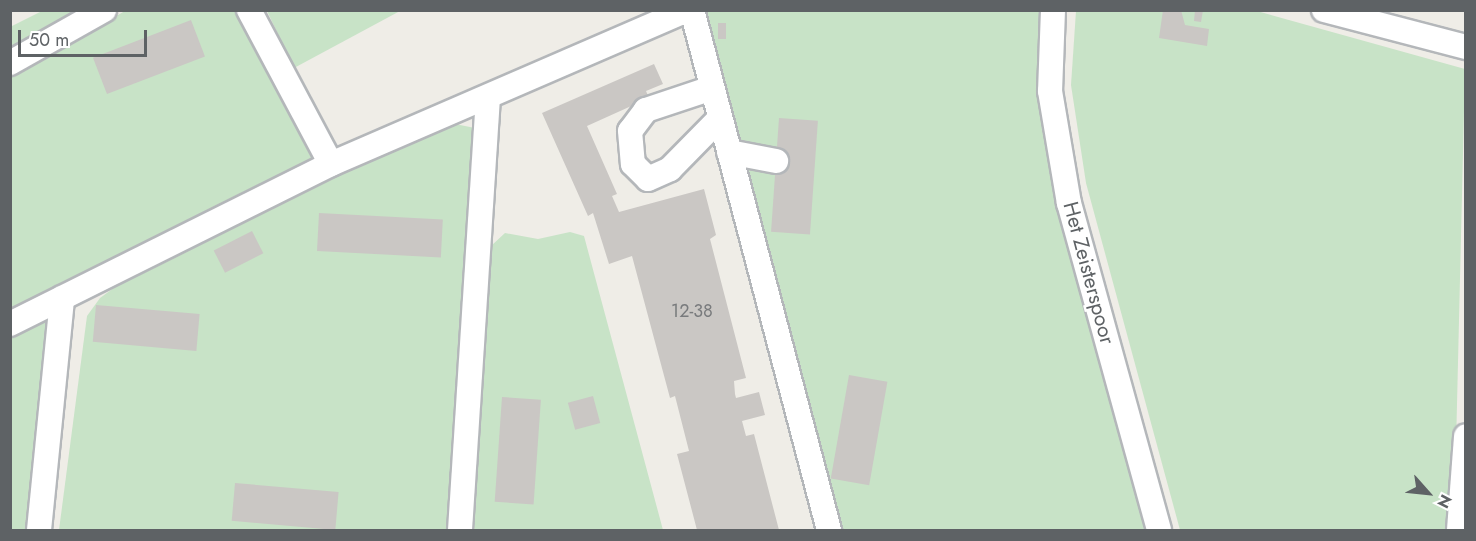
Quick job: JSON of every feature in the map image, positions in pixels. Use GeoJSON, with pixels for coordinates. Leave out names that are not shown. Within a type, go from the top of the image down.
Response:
{"type":"FeatureCollection","features":[{"type":"Feature","properties":{"kind":"street"},"geometry":{"type":"LineString","coordinates":[[10,63],[104,10]]}},
{"type":"Feature","properties":{"kind":"street"},"geometry":{"type":"LineString","coordinates":[[249,10],[331,164]]}},
{"type":"Feature","properties":{"kind":"street"},"geometry":{"type":"LineString","coordinates":[[10,324],[331,164],[488,99],[687,10]]}},
{"type":"Feature","properties":{"kind":"street"},"geometry":{"type":"LineString","coordinates":[[692,10],[829,531]]}},
{"type":"Feature","properties":{"kind":"street","name":"Het Zeisterspoor"},"geometry":{"type":"LineString","coordinates":[[1053,10],[1050,91],[1069,203],[1159,531]]}},
{"type":"Feature","properties":{"kind":"street"},"geometry":{"type":"LineString","coordinates":[[1324,10],[1466,47]]}},
{"type":"Feature","properties":{"kind":"street"},"geometry":{"type":"LineString","coordinates":[[712,88],[646,110],[630,131],[633,164],[648,179],[670,169],[720,118]]}},
{"type":"Feature","properties":{"kind":"street"},"geometry":{"type":"LineString","coordinates":[[460,531],[488,99]]}},
{"type":"Feature","properties":{"kind":"street"},"geometry":{"type":"LineString","coordinates":[[729,152],[776,160]]}},
{"type":"Feature","properties":{"kind":"street"},"geometry":{"type":"LineString","coordinates":[[39,531],[62,298]]}},
{"type":"Feature","properties":{"kind":"street"},"geometry":{"type":"LineString","coordinates":[[1459,531],[1466,436]]}},
{"type":"Feature","properties":{"kind":"green space"},"geometry":{"type":"Polygon","coordinates":[[[702,10],[1041,11],[1039,86],[1045,132],[1147,530],[838,530],[702,10]]]}},
{"type":"Feature","properties":{"kind":"green space"},"geometry":{"type":"Polygon","coordinates":[[[42,11],[88,11],[11,54],[10,27],[42,11]]]}},
{"type":"Feature","properties":{"kind":"green space"},"geometry":{"type":"Polygon","coordinates":[[[125,11],[239,11],[320,165],[11,311],[10,75],[125,11]]]}},
{"type":"Feature","properties":{"kind":"green space"},"geometry":{"type":"Polygon","coordinates":[[[267,11],[400,11],[294,68],[267,11]]]}},
{"type":"Feature","properties":{"kind":"green space"},"geometry":{"type":"Polygon","coordinates":[[[1076,11],[1257,11],[1465,69],[1454,530],[1180,530],[1086,183],[1071,85],[1076,11]]]}},
{"type":"Feature","properties":{"kind":"green space"},"geometry":{"type":"Polygon","coordinates":[[[450,123],[475,128],[455,530],[59,530],[87,316],[100,298],[141,268],[450,123]]]}},
{"type":"Feature","properties":{"kind":"green space"},"geometry":{"type":"Polygon","coordinates":[[[570,232],[584,236],[663,530],[470,530],[491,246],[505,233],[538,239],[570,232]]]}},
{"type":"Feature","properties":{"kind":"green space"},"geometry":{"type":"Polygon","coordinates":[[[40,313],[65,326],[41,530],[11,530],[11,327],[40,313]]]}},
{"type":"Feature","properties":{"kind":"building"},"geometry":{"type":"Polygon","coordinates":[[[1163,10],[1181,10],[1185,25],[1209,29],[1207,46],[1159,38],[1163,10]]]}},
{"type":"Feature","properties":{"kind":"building"},"geometry":{"type":"Polygon","coordinates":[[[1195,10],[1203,10],[1201,22],[1194,21],[1195,10]]]}},
{"type":"Feature","properties":{"kind":"building"},"geometry":{"type":"Polygon","coordinates":[[[191,20],[205,56],[107,94],[93,58],[191,20]]]}},
{"type":"Feature","properties":{"kind":"building"},"geometry":{"type":"Polygon","coordinates":[[[718,23],[726,23],[726,39],[718,39],[718,23]]]}},
{"type":"Feature","properties":{"kind":"building"},"geometry":{"type":"Polygon","coordinates":[[[654,64],[663,84],[646,91],[649,98],[587,126],[617,194],[612,196],[619,212],[704,189],[716,235],[710,239],[746,378],[734,381],[735,394],[736,398],[759,392],[765,415],[742,421],[746,436],[754,434],[779,530],[697,530],[677,454],[689,451],[675,396],[670,398],[632,256],[609,264],[593,213],[588,216],[542,113],[654,64]]]}},
{"type":"Feature","properties":{"kind":"building"},"geometry":{"type":"Polygon","coordinates":[[[779,118],[818,121],[810,234],[771,232],[779,118]]]}},
{"type":"Feature","properties":{"kind":"building"},"geometry":{"type":"Polygon","coordinates":[[[319,213],[443,219],[441,257],[317,251],[319,213]]]}},
{"type":"Feature","properties":{"kind":"building"},"geometry":{"type":"Polygon","coordinates":[[[252,231],[263,253],[225,273],[214,251],[252,231]]]}},
{"type":"Feature","properties":{"kind":"building"},"geometry":{"type":"Polygon","coordinates":[[[96,305],[200,314],[196,351],[93,342],[96,305]]]}},
{"type":"Feature","properties":{"kind":"building"},"geometry":{"type":"Polygon","coordinates":[[[849,375],[887,382],[869,485],[831,478],[849,375]]]}},
{"type":"Feature","properties":{"kind":"building"},"geometry":{"type":"Polygon","coordinates":[[[593,396],[600,423],[575,430],[568,403],[593,396]]]}},
{"type":"Feature","properties":{"kind":"building"},"geometry":{"type":"Polygon","coordinates":[[[502,397],[541,400],[534,504],[495,502],[502,397]]]}},
{"type":"Feature","properties":{"kind":"building"},"geometry":{"type":"Polygon","coordinates":[[[235,483],[339,492],[335,530],[232,521],[235,483]]]}}]}
